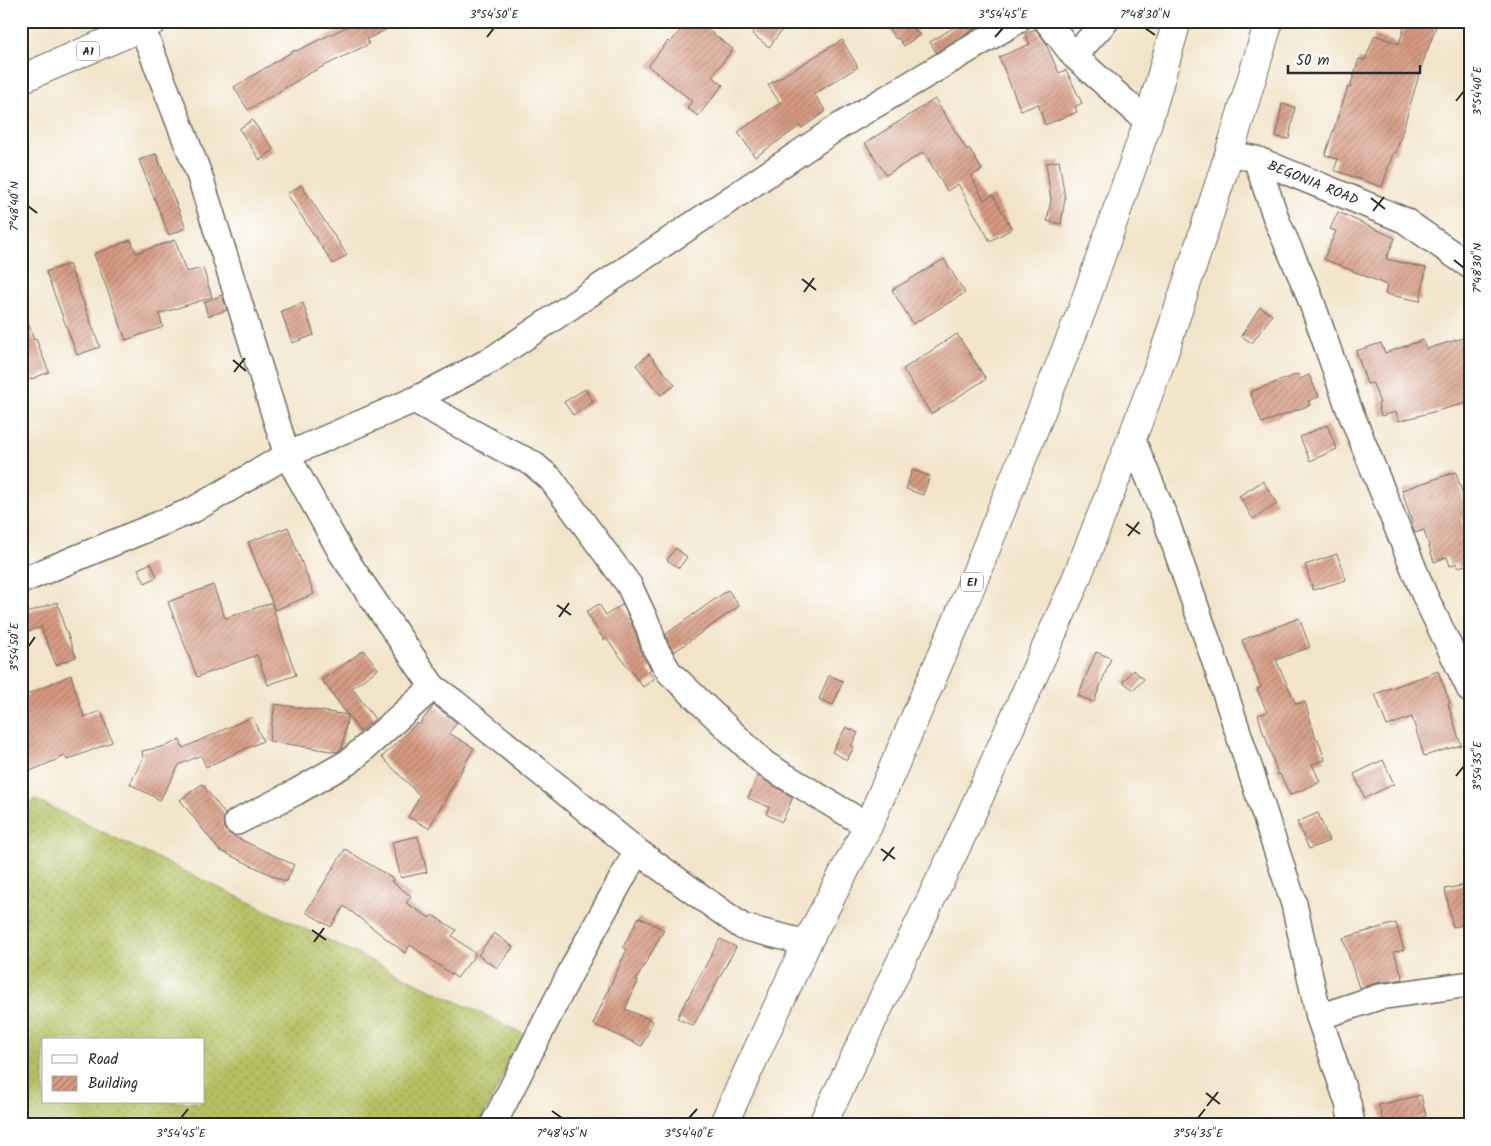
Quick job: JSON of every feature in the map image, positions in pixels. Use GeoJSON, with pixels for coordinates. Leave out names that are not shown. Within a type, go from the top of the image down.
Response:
{"type":"FeatureCollection","features":[{"type":"Feature","properties":{"kind":"highway","name":"E1"},"geometry":{"type":"LineString","coordinates":[[723,1125],[807,943],[868,826],[956,623],[1078,319],[1148,122],[1177,21]]}},
{"type":"Feature","properties":{"kind":"highway"},"geometry":{"type":"LineString","coordinates":[[822,1125],[962,835],[1073,587],[1164,352],[1229,154],[1269,21]]}},
{"type":"Feature","properties":{"kind":"highway","name":"A1"},"geometry":{"type":"LineString","coordinates":[[21,80],[144,23]]}},
{"type":"Feature","properties":{"kind":"street"},"geometry":{"type":"LineString","coordinates":[[21,581],[193,510],[287,455],[414,400],[491,360],[838,127],[1017,21]]}},
{"type":"Feature","properties":{"kind":"street"},"geometry":{"type":"LineString","coordinates":[[1047,21],[1074,56],[1148,122]]}},
{"type":"Feature","properties":{"kind":"street"},"geometry":{"type":"LineString","coordinates":[[1074,56],[1106,21]]}},
{"type":"Feature","properties":{"kind":"street"},"geometry":{"type":"LineString","coordinates":[[144,23],[200,177],[287,455],[342,554],[433,687],[637,850],[743,927],[807,943]]}},
{"type":"Feature","properties":{"kind":"street","name":"BEGONIA ROAD"},"geometry":{"type":"LineString","coordinates":[[1229,154],[1256,159],[1404,220],[1470,266]]}},
{"type":"Feature","properties":{"kind":"street"},"geometry":{"type":"LineString","coordinates":[[1256,159],[1277,221],[1308,292],[1351,415],[1424,594],[1470,690]]}},
{"type":"Feature","properties":{"kind":"street"},"geometry":{"type":"LineString","coordinates":[[414,400],[532,463],[551,479],[629,585],[655,648],[669,672],[765,764],[868,826]]}},
{"type":"Feature","properties":{"kind":"street"},"geometry":{"type":"LineString","coordinates":[[1132,438],[1173,538],[1291,894],[1319,1017],[1348,1103],[1352,1125]]}},
{"type":"Feature","properties":{"kind":"street"},"geometry":{"type":"LineString","coordinates":[[237,822],[296,792],[350,761],[433,687]]}},
{"type":"Feature","properties":{"kind":"street"},"geometry":{"type":"LineString","coordinates":[[493,1125],[577,960],[637,850]]}},
{"type":"Feature","properties":{"kind":"street"},"geometry":{"type":"LineString","coordinates":[[1319,1017],[1378,997],[1470,984]]}},
{"type":"Feature","properties":{"kind":"green space"},"geometry":{"type":"Polygon","coordinates":[[[34,799],[524,1034],[479,1125],[21,1125],[21,823],[34,799]]]}},
{"type":"Feature","properties":{"kind":"building"},"geometry":{"type":"Polygon","coordinates":[[[359,21],[403,21],[367,39],[369,44],[310,73],[248,110],[234,87],[295,50],[359,21]]]}},
{"type":"Feature","properties":{"kind":"building"},"geometry":{"type":"Polygon","coordinates":[[[688,21],[696,21],[733,49],[712,76],[723,85],[698,116],[687,108],[692,101],[648,66],[668,41],[670,43],[688,21]]]}},
{"type":"Feature","properties":{"kind":"building"},"geometry":{"type":"Polygon","coordinates":[[[761,21],[789,21],[769,47],[752,34],[761,21]]]}},
{"type":"Feature","properties":{"kind":"building"},"geometry":{"type":"Polygon","coordinates":[[[883,21],[909,21],[919,35],[904,46],[898,38],[896,39],[883,21]]]}},
{"type":"Feature","properties":{"kind":"building"},"geometry":{"type":"Polygon","coordinates":[[[964,21],[988,21],[936,52],[930,42],[964,21]]]}},
{"type":"Feature","properties":{"kind":"building"},"geometry":{"type":"Polygon","coordinates":[[[1406,21],[1438,21],[1422,65],[1396,153],[1393,153],[1382,187],[1334,170],[1338,159],[1325,155],[1359,59],[1365,60],[1375,35],[1399,44],[1406,21]]]}},
{"type":"Feature","properties":{"kind":"building"},"geometry":{"type":"Polygon","coordinates":[[[1035,29],[1044,40],[1059,73],[1066,70],[1082,103],[1075,107],[1077,112],[1045,125],[1038,104],[1021,111],[999,57],[1030,44],[1025,34],[1035,29]]]}},
{"type":"Feature","properties":{"kind":"building"},"geometry":{"type":"Polygon","coordinates":[[[842,40],[858,67],[814,94],[826,111],[802,128],[800,126],[755,157],[738,132],[780,103],[768,85],[842,40]]]}},
{"type":"Feature","properties":{"kind":"building"},"geometry":{"type":"Polygon","coordinates":[[[935,99],[982,170],[971,176],[984,200],[993,195],[1012,229],[990,241],[958,184],[947,191],[924,152],[886,175],[865,143],[935,99]]]}},
{"type":"Feature","properties":{"kind":"building"},"geometry":{"type":"Polygon","coordinates":[[[1282,104],[1295,107],[1289,139],[1276,137],[1282,104]]]}},
{"type":"Feature","properties":{"kind":"building"},"geometry":{"type":"Polygon","coordinates":[[[252,120],[274,150],[260,160],[239,129],[252,120]]]}},
{"type":"Feature","properties":{"kind":"building"},"geometry":{"type":"Polygon","coordinates":[[[156,154],[186,228],[169,235],[139,160],[156,154]]]}},
{"type":"Feature","properties":{"kind":"building"},"geometry":{"type":"Polygon","coordinates":[[[1059,161],[1065,198],[1061,224],[1047,221],[1051,200],[1046,163],[1059,161]]]}},
{"type":"Feature","properties":{"kind":"building"},"geometry":{"type":"Polygon","coordinates":[[[301,185],[347,255],[333,264],[287,194],[301,185]]]}},
{"type":"Feature","properties":{"kind":"building"},"geometry":{"type":"Polygon","coordinates":[[[1338,212],[1395,238],[1386,259],[1426,268],[1420,301],[1385,294],[1387,285],[1324,259],[1336,231],[1330,229],[1338,212]]]}},
{"type":"Feature","properties":{"kind":"building"},"geometry":{"type":"Polygon","coordinates":[[[131,240],[136,253],[175,240],[186,272],[203,268],[212,297],[159,314],[163,327],[126,340],[94,254],[131,240]]]}},
{"type":"Feature","properties":{"kind":"building"},"geometry":{"type":"Polygon","coordinates":[[[944,259],[965,293],[913,324],[892,290],[944,259]]]}},
{"type":"Feature","properties":{"kind":"building"},"geometry":{"type":"Polygon","coordinates":[[[69,264],[100,347],[77,355],[46,272],[69,264]]]}},
{"type":"Feature","properties":{"kind":"building"},"geometry":{"type":"Polygon","coordinates":[[[222,295],[227,310],[208,316],[204,302],[222,295]]]}},
{"type":"Feature","properties":{"kind":"building"},"geometry":{"type":"Polygon","coordinates":[[[303,303],[314,335],[292,343],[281,311],[303,303]]]}},
{"type":"Feature","properties":{"kind":"building"},"geometry":{"type":"Polygon","coordinates":[[[1260,307],[1272,315],[1252,343],[1241,336],[1260,307]]]}},
{"type":"Feature","properties":{"kind":"building"},"geometry":{"type":"Polygon","coordinates":[[[21,309],[23,309],[34,340],[36,339],[49,372],[21,383],[21,309]]]}},
{"type":"Feature","properties":{"kind":"building"},"geometry":{"type":"Polygon","coordinates":[[[957,334],[986,379],[931,414],[903,369],[957,334]]]}},
{"type":"Feature","properties":{"kind":"building"},"geometry":{"type":"Polygon","coordinates":[[[1470,336],[1470,402],[1399,421],[1396,412],[1381,416],[1378,404],[1380,403],[1373,384],[1367,384],[1356,351],[1381,343],[1385,353],[1423,340],[1426,349],[1470,336]]]}},
{"type":"Feature","properties":{"kind":"building"},"geometry":{"type":"Polygon","coordinates":[[[649,354],[675,385],[661,395],[636,365],[649,354]]]}},
{"type":"Feature","properties":{"kind":"building"},"geometry":{"type":"Polygon","coordinates":[[[1298,374],[1300,379],[1309,375],[1319,397],[1308,401],[1310,405],[1262,423],[1250,392],[1298,374]]]}},
{"type":"Feature","properties":{"kind":"building"},"geometry":{"type":"Polygon","coordinates":[[[585,389],[593,402],[573,415],[564,402],[585,389]]]}},
{"type":"Feature","properties":{"kind":"building"},"geometry":{"type":"Polygon","coordinates":[[[1327,425],[1337,449],[1310,461],[1300,437],[1327,425]]]}},
{"type":"Feature","properties":{"kind":"building"},"geometry":{"type":"Polygon","coordinates":[[[912,470],[930,476],[923,495],[906,489],[912,470]]]}},
{"type":"Feature","properties":{"kind":"building"},"geometry":{"type":"Polygon","coordinates":[[[1456,472],[1469,516],[1461,518],[1470,545],[1470,564],[1458,567],[1457,563],[1450,566],[1447,557],[1434,562],[1424,530],[1415,533],[1402,490],[1456,472]]]}},
{"type":"Feature","properties":{"kind":"building"},"geometry":{"type":"Polygon","coordinates":[[[1263,481],[1277,504],[1253,519],[1239,496],[1263,481]]]}},
{"type":"Feature","properties":{"kind":"building"},"geometry":{"type":"Polygon","coordinates":[[[288,527],[314,594],[275,610],[248,542],[288,527]]]}},
{"type":"Feature","properties":{"kind":"building"},"geometry":{"type":"Polygon","coordinates":[[[676,548],[687,557],[679,568],[667,560],[676,548]]]}},
{"type":"Feature","properties":{"kind":"building"},"geometry":{"type":"Polygon","coordinates":[[[1337,554],[1346,580],[1313,590],[1305,565],[1337,554]]]}},
{"type":"Feature","properties":{"kind":"building"},"geometry":{"type":"Polygon","coordinates":[[[151,563],[157,577],[145,583],[138,569],[151,563]]]}},
{"type":"Feature","properties":{"kind":"building"},"geometry":{"type":"Polygon","coordinates":[[[213,585],[225,618],[271,603],[296,675],[268,685],[257,655],[197,677],[168,602],[213,585]]]}},
{"type":"Feature","properties":{"kind":"building"},"geometry":{"type":"Polygon","coordinates":[[[728,590],[739,606],[674,652],[666,634],[728,590]]]}},
{"type":"Feature","properties":{"kind":"building"},"geometry":{"type":"Polygon","coordinates":[[[57,602],[76,657],[56,665],[41,627],[21,634],[21,615],[57,602]]]}},
{"type":"Feature","properties":{"kind":"building"},"geometry":{"type":"Polygon","coordinates":[[[599,604],[606,615],[622,605],[624,607],[636,633],[642,655],[651,669],[648,671],[654,679],[643,687],[606,638],[604,640],[586,612],[599,604]]]}},
{"type":"Feature","properties":{"kind":"building"},"geometry":{"type":"Polygon","coordinates":[[[1299,618],[1310,647],[1276,660],[1296,704],[1305,702],[1316,739],[1318,739],[1325,760],[1312,764],[1320,782],[1290,795],[1280,774],[1278,775],[1264,735],[1258,715],[1267,712],[1257,689],[1261,687],[1242,640],[1299,618]]]}},
{"type":"Feature","properties":{"kind":"building"},"geometry":{"type":"Polygon","coordinates":[[[364,650],[378,669],[352,688],[375,719],[360,732],[322,680],[364,650]]]}},
{"type":"Feature","properties":{"kind":"building"},"geometry":{"type":"Polygon","coordinates":[[[1096,652],[1111,658],[1094,702],[1078,696],[1096,652]]]}},
{"type":"Feature","properties":{"kind":"building"},"geometry":{"type":"Polygon","coordinates":[[[1133,670],[1144,679],[1134,690],[1123,682],[1133,670]]]}},
{"type":"Feature","properties":{"kind":"building"},"geometry":{"type":"Polygon","coordinates":[[[1438,671],[1450,703],[1448,704],[1461,745],[1424,756],[1412,717],[1387,726],[1375,694],[1438,671]]]}},
{"type":"Feature","properties":{"kind":"building"},"geometry":{"type":"Polygon","coordinates":[[[71,675],[84,717],[101,711],[112,742],[67,760],[65,756],[21,775],[21,697],[71,675]]]}},
{"type":"Feature","properties":{"kind":"building"},"geometry":{"type":"Polygon","coordinates":[[[829,675],[843,681],[833,705],[819,699],[829,675]]]}},
{"type":"Feature","properties":{"kind":"building"},"geometry":{"type":"Polygon","coordinates":[[[275,704],[348,715],[342,748],[337,752],[269,741],[275,704]]]}},
{"type":"Feature","properties":{"kind":"building"},"geometry":{"type":"Polygon","coordinates":[[[434,705],[457,723],[449,733],[474,748],[429,828],[408,817],[420,796],[382,757],[417,723],[419,725],[434,705]]]}},
{"type":"Feature","properties":{"kind":"building"},"geometry":{"type":"Polygon","coordinates":[[[252,717],[263,741],[206,767],[201,755],[179,765],[160,800],[130,784],[143,758],[142,751],[166,746],[180,740],[183,748],[252,717]]]}},
{"type":"Feature","properties":{"kind":"building"},"geometry":{"type":"Polygon","coordinates":[[[846,727],[858,733],[851,746],[854,747],[847,760],[832,752],[846,727]]]}},
{"type":"Feature","properties":{"kind":"building"},"geometry":{"type":"Polygon","coordinates":[[[1383,760],[1394,784],[1365,798],[1354,774],[1383,760]]]}},
{"type":"Feature","properties":{"kind":"building"},"geometry":{"type":"Polygon","coordinates":[[[758,776],[793,797],[782,822],[766,814],[769,807],[748,798],[758,776]]]}},
{"type":"Feature","properties":{"kind":"building"},"geometry":{"type":"Polygon","coordinates":[[[202,784],[225,814],[224,829],[229,834],[294,865],[286,882],[219,850],[180,800],[202,784]]]}},
{"type":"Feature","properties":{"kind":"building"},"geometry":{"type":"Polygon","coordinates":[[[1318,813],[1329,841],[1309,849],[1297,822],[1318,813]]]}},
{"type":"Feature","properties":{"kind":"building"},"geometry":{"type":"Polygon","coordinates":[[[418,836],[427,872],[401,878],[392,842],[418,836]]]}},
{"type":"Feature","properties":{"kind":"building"},"geometry":{"type":"Polygon","coordinates":[[[345,849],[395,880],[391,881],[411,896],[406,903],[430,918],[432,915],[456,930],[452,936],[476,954],[457,978],[410,945],[405,953],[344,906],[331,927],[306,912],[345,849]]]}},
{"type":"Feature","properties":{"kind":"building"},"geometry":{"type":"Polygon","coordinates":[[[1470,884],[1470,924],[1453,927],[1445,889],[1470,884]]]}},
{"type":"Feature","properties":{"kind":"building"},"geometry":{"type":"Polygon","coordinates":[[[639,917],[664,930],[636,980],[638,981],[625,1009],[653,1021],[642,1046],[593,1024],[627,949],[623,947],[639,917]]]}},
{"type":"Feature","properties":{"kind":"building"},"geometry":{"type":"Polygon","coordinates":[[[1396,923],[1404,950],[1394,952],[1403,979],[1359,988],[1343,938],[1396,923]]]}},
{"type":"Feature","properties":{"kind":"building"},"geometry":{"type":"Polygon","coordinates":[[[494,933],[513,947],[497,968],[478,955],[494,933]]]}},
{"type":"Feature","properties":{"kind":"building"},"geometry":{"type":"Polygon","coordinates":[[[720,939],[736,947],[693,1026],[677,1018],[720,939]]]}},
{"type":"Feature","properties":{"kind":"building"},"geometry":{"type":"Polygon","coordinates":[[[1421,1095],[1426,1116],[1384,1125],[1379,1105],[1421,1095]]]}}]}
